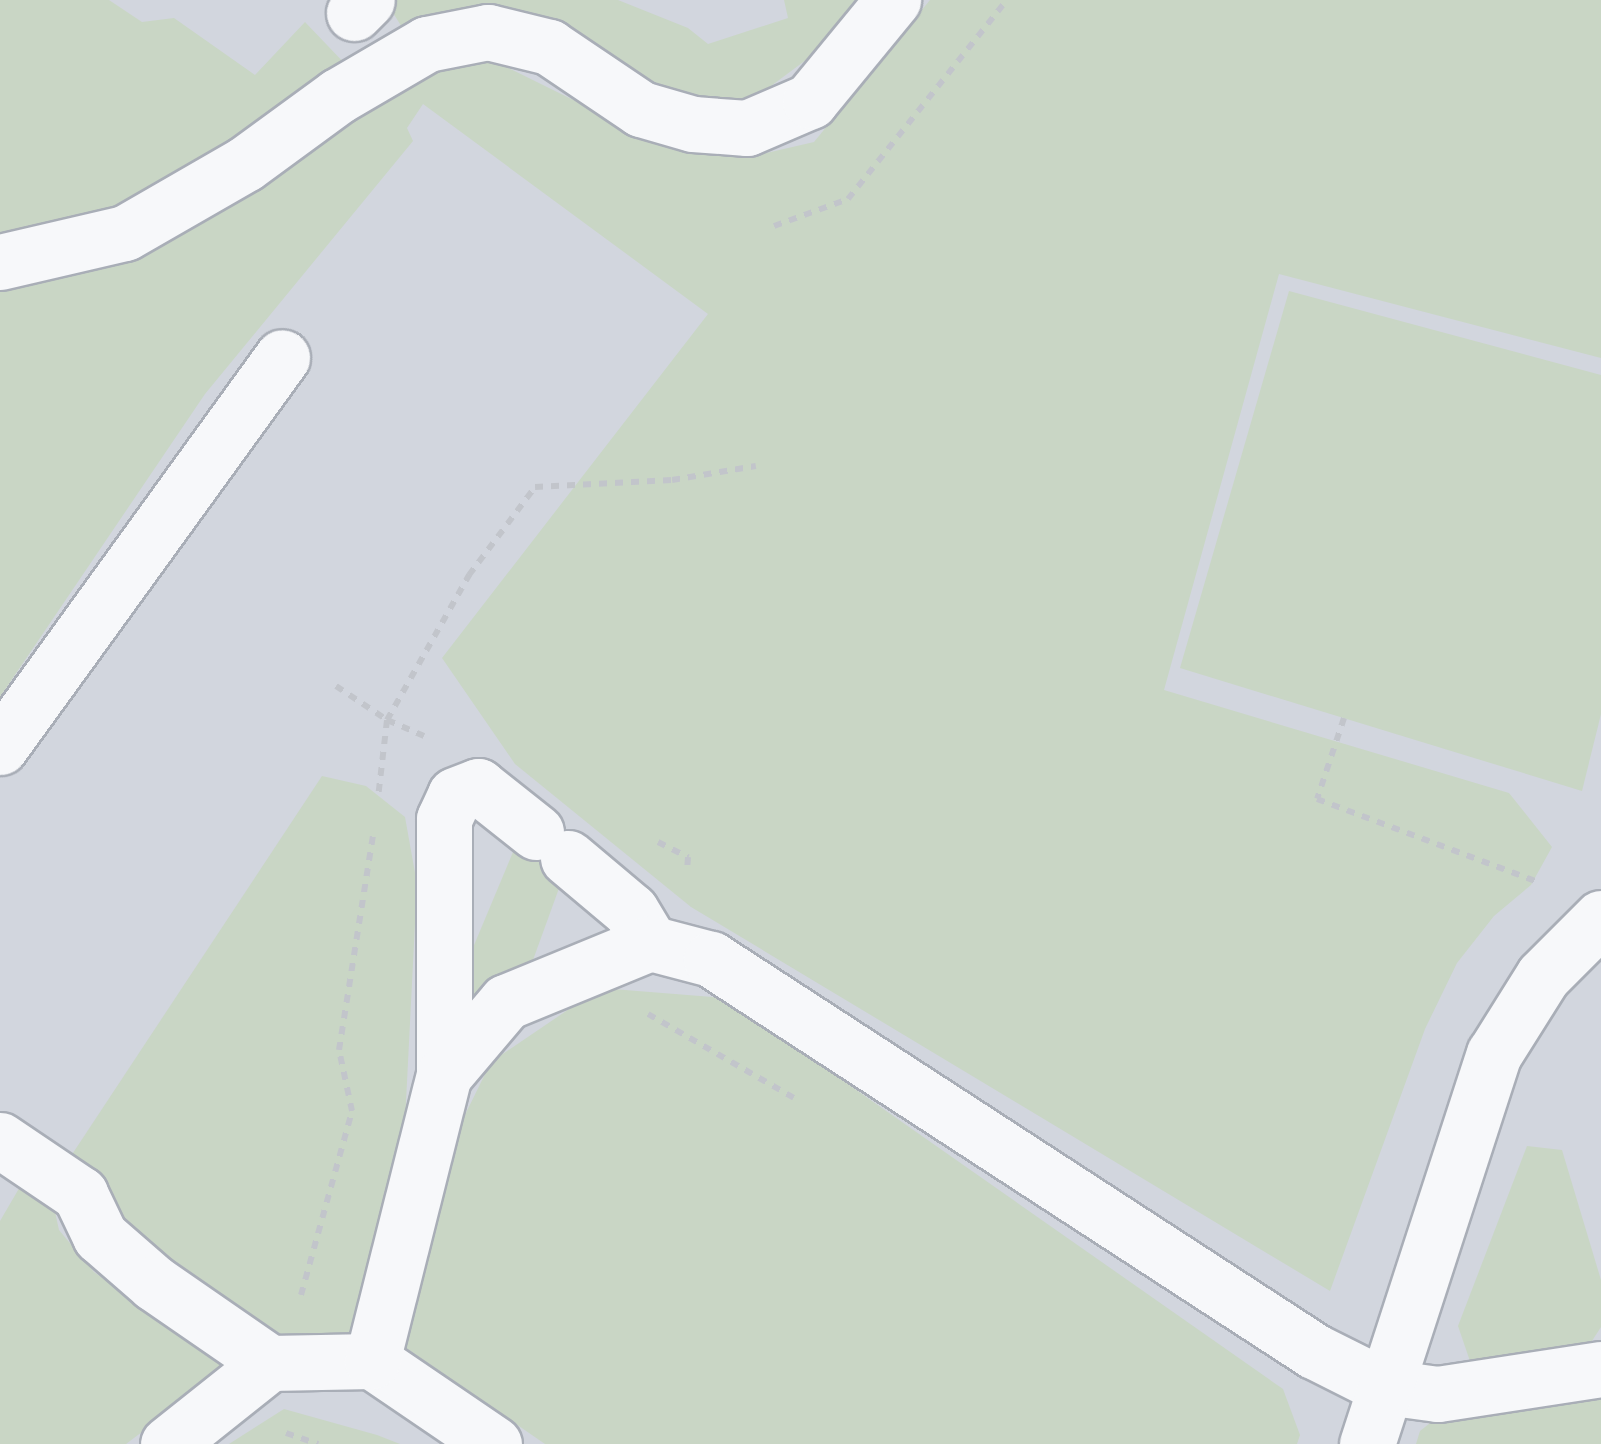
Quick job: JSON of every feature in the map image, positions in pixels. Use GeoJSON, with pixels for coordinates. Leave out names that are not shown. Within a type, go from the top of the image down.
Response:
{"type":"FeatureCollection","features":[{"type":"Feature","properties":{"kind":"street"},"geometry":{"type":"LineString","coordinates":[[0,262],[125,233],[245,164],[338,96],[427,44],[488,32],[534,43],[641,108],[693,124],[747,128],[810,102],[893,0]]}},
{"type":"Feature","properties":{"kind":"street"},"geometry":{"type":"LineString","coordinates":[[0,747],[282,356]]}},
{"type":"Feature","properties":{"kind":"street"},"geometry":{"type":"LineString","coordinates":[[372,1360],[444,1075],[444,819],[454,796],[478,786],[631,911],[650,943]]}},
{"type":"Feature","properties":{"kind":"street"},"geometry":{"type":"LineString","coordinates":[[1367,1444],[1494,1054],[1542,976],[1601,918]]}},
{"type":"Feature","properties":{"kind":"street"},"geometry":{"type":"LineString","coordinates":[[444,1075],[506,1002],[650,943],[711,960],[1314,1352],[1386,1387],[1438,1394],[1601,1369]]}},
{"type":"Feature","properties":{"kind":"street"},"geometry":{"type":"LineString","coordinates":[[0,1140],[80,1194],[100,1236],[154,1283],[270,1364]]}},
{"type":"Feature","properties":{"kind":"street"},"geometry":{"type":"LineString","coordinates":[[168,1444],[270,1364],[372,1360],[494,1444]]}},
{"type":"Feature","properties":{"kind":"path"},"geometry":{"type":"LineString","coordinates":[[774,226],[848,199],[1008,0]]}},
{"type":"Feature","properties":{"kind":"path"},"geometry":{"type":"LineString","coordinates":[[285,1290],[302,1295],[352,1111],[338,1050],[387,720],[469,575],[535,487],[672,480],[756,466]]}},
{"type":"Feature","properties":{"kind":"path"},"geometry":{"type":"LineString","coordinates":[[336,686],[387,720]]}},
{"type":"Feature","properties":{"kind":"path"},"geometry":{"type":"LineString","coordinates":[[1344,718],[1317,799],[1551,887]]}},
{"type":"Feature","properties":{"kind":"path"},"geometry":{"type":"LineString","coordinates":[[643,1012],[798,1100]]}},
{"type":"Feature","properties":{"kind":"shaded area"},"geometry":{"type":"Polygon","coordinates":[[[0,0],[1601,0],[1601,1444],[0,1444],[0,0]]]}},
{"type":"Feature","properties":{"kind":"green space"},"geometry":{"type":"Polygon","coordinates":[[[0,0],[109,0],[142,22],[174,18],[255,75],[305,22],[349,68],[117,216],[0,236],[0,0]]]}},
{"type":"Feature","properties":{"kind":"green space"},"geometry":{"type":"Polygon","coordinates":[[[394,0],[618,0],[688,28],[708,44],[788,18],[784,0],[861,0],[830,42],[747,104],[654,92],[408,37],[390,8],[394,0]]]}},
{"type":"Feature","properties":{"kind":"green space"},"geometry":{"type":"Polygon","coordinates":[[[930,0],[1601,0],[1601,358],[1279,274],[1164,690],[1509,793],[1552,847],[1531,885],[1494,916],[1457,963],[1425,1029],[1330,1291],[691,907],[515,764],[442,658],[708,314],[423,104],[407,128],[413,141],[205,394],[0,697],[0,279],[391,84],[482,55],[622,124],[690,147],[762,154],[814,142],[930,0]]]}},
{"type":"Feature","properties":{"kind":"green space"},"geometry":{"type":"Polygon","coordinates":[[[1289,291],[1601,375],[1601,714],[1582,791],[1180,668],[1289,291]]]}},
{"type":"Feature","properties":{"kind":"green space"},"geometry":{"type":"Polygon","coordinates":[[[322,776],[366,786],[405,817],[417,884],[403,1161],[357,1344],[269,1347],[174,1284],[65,1165],[322,776]]]}},
{"type":"Feature","properties":{"kind":"green space"},"geometry":{"type":"Polygon","coordinates":[[[521,833],[566,869],[525,982],[481,1019],[459,981],[521,833]]]}},
{"type":"Feature","properties":{"kind":"green space"},"geometry":{"type":"Polygon","coordinates":[[[600,988],[725,998],[1283,1389],[1300,1435],[1297,1444],[545,1444],[393,1339],[454,1137],[491,1062],[600,988]]]}},
{"type":"Feature","properties":{"kind":"green space"},"geometry":{"type":"Polygon","coordinates":[[[1527,1146],[1562,1150],[1601,1280],[1601,1327],[1590,1344],[1472,1367],[1458,1326],[1527,1146]]]}},
{"type":"Feature","properties":{"kind":"green space"},"geometry":{"type":"Polygon","coordinates":[[[28,1173],[50,1189],[59,1230],[94,1272],[227,1368],[126,1444],[0,1444],[0,1221],[28,1173]]]}},
{"type":"Feature","properties":{"kind":"green space"},"geometry":{"type":"Polygon","coordinates":[[[1601,1391],[1601,1444],[1416,1444],[1420,1431],[1449,1408],[1601,1391]]]}},
{"type":"Feature","properties":{"kind":"green space"},"geometry":{"type":"Polygon","coordinates":[[[284,1409],[377,1435],[400,1444],[229,1444],[284,1409]]]}}]}
